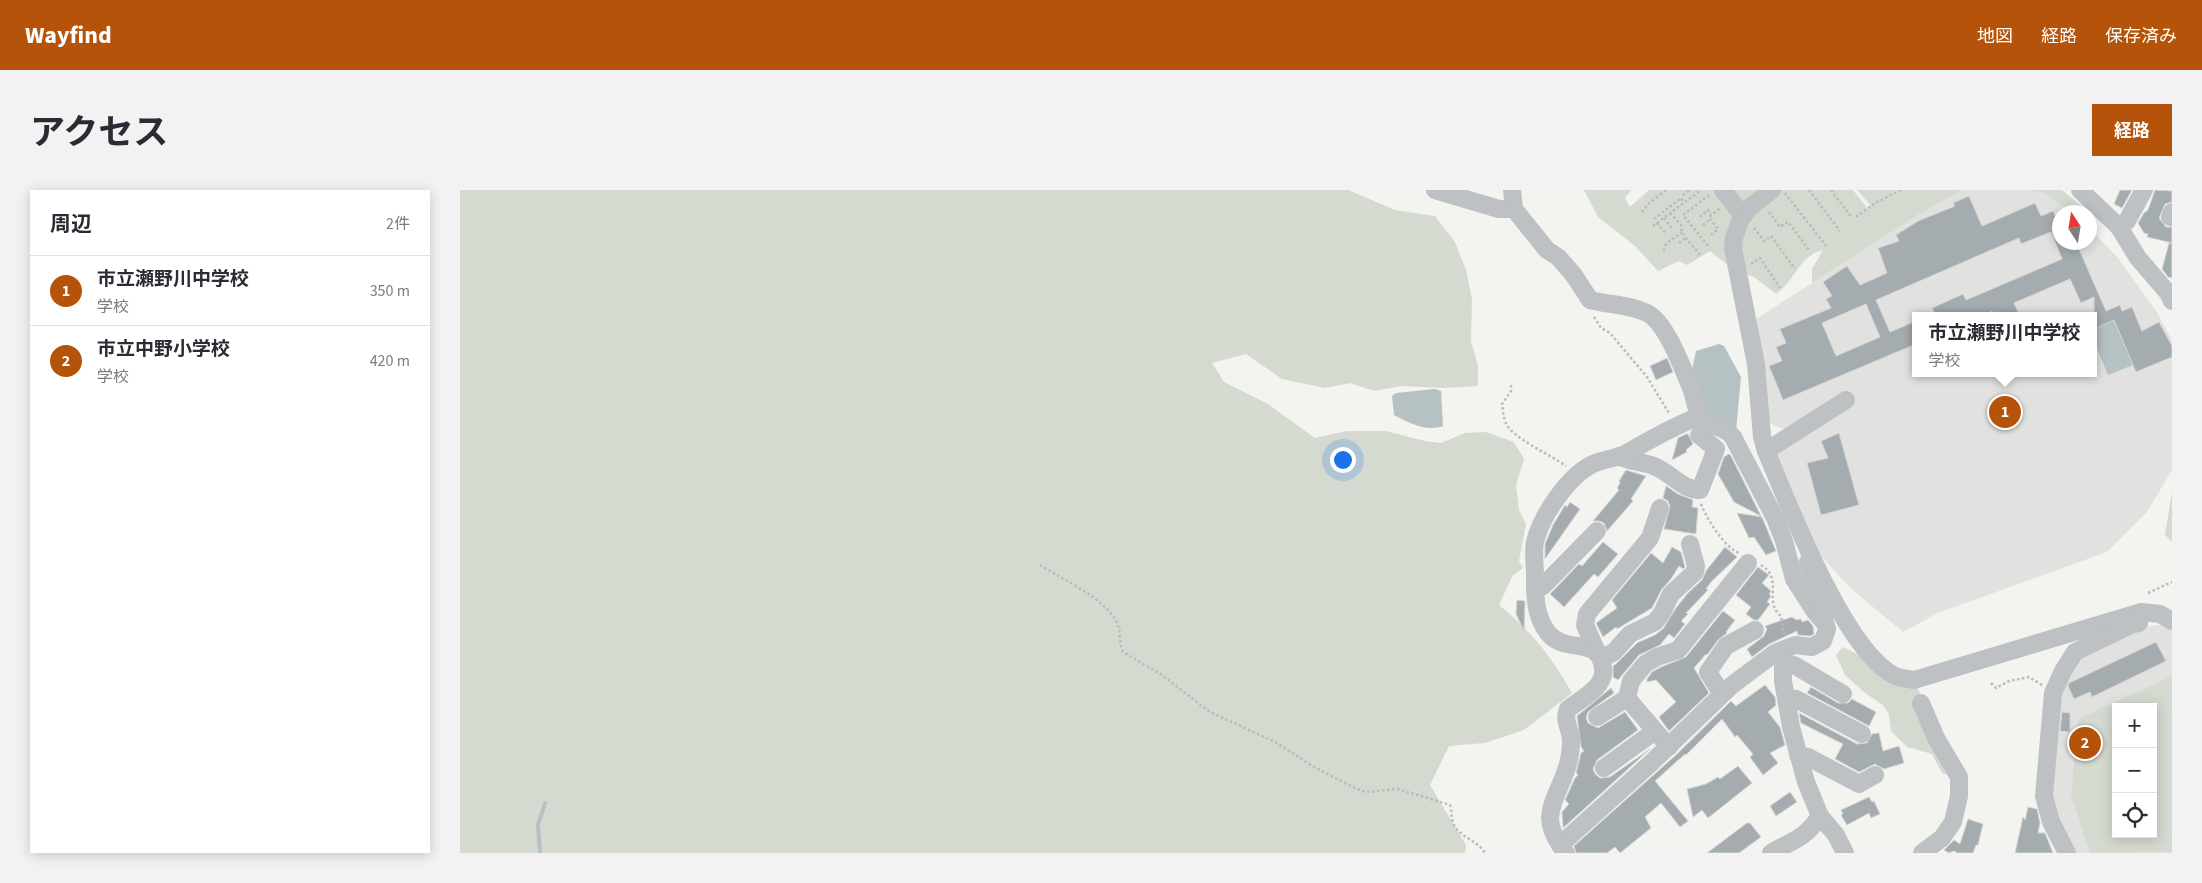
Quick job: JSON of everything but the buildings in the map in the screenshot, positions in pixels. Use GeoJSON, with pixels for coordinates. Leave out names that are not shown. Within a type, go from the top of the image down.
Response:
{"type":"FeatureCollection","features":[{"type":"Feature","properties":{"kind":"street"},"geometry":{"type":"LineString","coordinates":[[1435,190],[1499,209],[1514,209]]}},
{"type":"Feature","properties":{"kind":"street"},"geometry":{"type":"LineString","coordinates":[[1512,190],[1514,209],[1547,250],[1558,257],[1573,274],[1590,300],[1639,310],[1656,320],[1663,329],[1692,390],[1700,416],[1709,424],[1729,432],[1733,438],[1775,518],[1784,541],[1794,579],[1824,622]]}},
{"type":"Feature","properties":{"kind":"street"},"geometry":{"type":"LineString","coordinates":[[1772,190],[1746,212],[1736,230],[1733,248],[1756,364],[1762,437],[1766,451],[1806,542],[1840,612],[1866,649],[1896,676],[1914,680],[2141,612],[2166,617]]}},
{"type":"Feature","properties":{"kind":"street"},"geometry":{"type":"LineString","coordinates":[[2080,190],[2119,227],[2138,258],[2155,265],[2172,301]]}},
{"type":"Feature","properties":{"kind":"street"},"geometry":{"type":"LineString","coordinates":[[2119,227],[2127,221],[2144,190]]}},
{"type":"Feature","properties":{"kind":"street"},"geometry":{"type":"LineString","coordinates":[[1724,193],[1746,212]]}},
{"type":"Feature","properties":{"kind":"street"},"geometry":{"type":"LineString","coordinates":[[1766,451],[1846,400]]}},
{"type":"Feature","properties":{"kind":"street"},"geometry":{"type":"LineString","coordinates":[[1690,544],[1696,566],[1695,572],[1671,594],[1662,613],[1654,622],[1630,634],[1614,652],[1599,655],[1588,647],[1564,645],[1550,636],[1539,621],[1535,588],[1535,543],[1542,522],[1561,494],[1576,475],[1593,464],[1619,456],[1678,424],[1700,416]]}},
{"type":"Feature","properties":{"kind":"street"},"geometry":{"type":"LineString","coordinates":[[1619,456],[1632,462],[1654,466],[1667,472],[1687,488],[1700,490],[1716,449],[1700,435]]}},
{"type":"Feature","properties":{"kind":"street"},"geometry":{"type":"LineString","coordinates":[[1660,508],[1650,538],[1587,614],[1585,625],[1599,655],[1604,672],[1600,684],[1568,709],[1566,714],[1571,738],[1570,757],[1563,782],[1551,808],[1550,820],[1553,832],[1563,849],[1722,694],[1775,653],[1784,656],[1794,665],[1843,694]]}},
{"type":"Feature","properties":{"kind":"street"},"geometry":{"type":"LineString","coordinates":[[1528,616],[1529,586],[1535,588],[1543,586],[1597,531]]}},
{"type":"Feature","properties":{"kind":"street"},"geometry":{"type":"LineString","coordinates":[[1806,542],[1808,570],[1827,629],[1826,635],[1819,644],[1812,647],[1795,645],[1784,656],[1783,681],[1798,755],[1806,782],[1820,816],[1836,834],[1845,853]]}},
{"type":"Feature","properties":{"kind":"street"},"geometry":{"type":"LineString","coordinates":[[1597,716],[1627,698],[1632,681],[1644,664],[1657,657],[1678,650],[1748,563]]}},
{"type":"Feature","properties":{"kind":"street"},"geometry":{"type":"LineString","coordinates":[[2067,853],[2051,822],[2044,796],[2053,693],[2063,671],[2076,652],[2133,624],[2150,622],[2166,617]]}},
{"type":"Feature","properties":{"kind":"street"},"geometry":{"type":"LineString","coordinates":[[1722,694],[1708,672],[1726,646],[1755,630]]}},
{"type":"Feature","properties":{"kind":"street"},"geometry":{"type":"LineString","coordinates":[[1627,698],[1669,747]]}},
{"type":"Feature","properties":{"kind":"street"},"geometry":{"type":"LineString","coordinates":[[1786,698],[1796,699],[1862,734]]}},
{"type":"Feature","properties":{"kind":"street"},"geometry":{"type":"LineString","coordinates":[[1920,703],[1936,738],[1959,777],[1959,796],[1953,822],[1942,838],[1922,853]]}},
{"type":"Feature","properties":{"kind":"street"},"geometry":{"type":"LineString","coordinates":[[1604,768],[1656,731]]}},
{"type":"Feature","properties":{"kind":"street"},"geometry":{"type":"LineString","coordinates":[[1798,755],[1808,757],[1859,784],[1875,775]]}},
{"type":"Feature","properties":{"kind":"street"},"geometry":{"type":"LineString","coordinates":[[1771,853],[1796,841],[1810,830],[1820,816]]}},
{"type":"Feature","properties":{"kind":"path"},"geometry":{"type":"LineString","coordinates":[[1642,212],[1648,204],[1666,190]]}},
{"type":"Feature","properties":{"kind":"path"},"geometry":{"type":"LineString","coordinates":[[1683,195],[1690,190]]}},
{"type":"Feature","properties":{"kind":"path"},"geometry":{"type":"LineString","coordinates":[[1653,226],[1701,190]]}},
{"type":"Feature","properties":{"kind":"path"},"geometry":{"type":"LineString","coordinates":[[1783,190],[1826,246]]}},
{"type":"Feature","properties":{"kind":"path"},"geometry":{"type":"LineString","coordinates":[[1809,190],[1840,231]]}},
{"type":"Feature","properties":{"kind":"path"},"geometry":{"type":"LineString","coordinates":[[1831,190],[1852,218]]}},
{"type":"Feature","properties":{"kind":"path"},"geometry":{"type":"LineString","coordinates":[[1856,217],[1875,203],[1900,190]]}},
{"type":"Feature","properties":{"kind":"path"},"geometry":{"type":"LineString","coordinates":[[1710,235],[1718,229],[1709,217],[1724,193]]}},
{"type":"Feature","properties":{"kind":"path"},"geometry":{"type":"LineString","coordinates":[[1710,248],[1682,215],[1724,193]]}},
{"type":"Feature","properties":{"kind":"path"},"geometry":{"type":"LineString","coordinates":[[1654,219],[1680,198],[1684,203]]}},
{"type":"Feature","properties":{"kind":"path"},"geometry":{"type":"LineString","coordinates":[[1700,216],[1708,210],[1711,215]]}},
{"type":"Feature","properties":{"kind":"path"},"geometry":{"type":"LineString","coordinates":[[1769,211],[1780,227],[1788,222],[1809,250]]}},
{"type":"Feature","properties":{"kind":"path"},"geometry":{"type":"LineString","coordinates":[[1746,212],[1752,213],[1747,219],[1764,241],[1771,236],[1795,269]]}},
{"type":"Feature","properties":{"kind":"path"},"geometry":{"type":"LineString","coordinates":[[1670,213],[1681,225],[1682,232],[1700,255]]}},
{"type":"Feature","properties":{"kind":"path"},"geometry":{"type":"LineString","coordinates":[[1664,218],[1673,230]]}},
{"type":"Feature","properties":{"kind":"path"},"geometry":{"type":"LineString","coordinates":[[1703,225],[1711,219]]}},
{"type":"Feature","properties":{"kind":"path"},"geometry":{"type":"LineString","coordinates":[[1657,223],[1666,234]]}},
{"type":"Feature","properties":{"kind":"path"},"geometry":{"type":"LineString","coordinates":[[1664,251],[1666,244],[1682,232]]}},
{"type":"Feature","properties":{"kind":"path"},"geometry":{"type":"LineString","coordinates":[[1753,235],[1757,232]]}},
{"type":"Feature","properties":{"kind":"path"},"geometry":{"type":"LineString","coordinates":[[1680,243],[1686,238]]}},
{"type":"Feature","properties":{"kind":"path"},"geometry":{"type":"LineString","coordinates":[[1750,265],[1760,258],[1780,288]]}},
{"type":"Feature","properties":{"kind":"path"},"geometry":{"type":"LineString","coordinates":[[1590,300],[1585,303],[1585,306],[1596,323],[1610,333],[1647,377],[1662,405],[1678,424]]}},
{"type":"Feature","properties":{"kind":"path"},"geometry":{"type":"LineString","coordinates":[[1511,385],[1512,391],[1502,404],[1506,426],[1525,444],[1553,457],[1576,475]]}},
{"type":"Feature","properties":{"kind":"path"},"geometry":{"type":"LineString","coordinates":[[1040,565],[1084,592],[1108,610],[1120,629],[1123,652],[1162,675],[1210,712],[1275,742],[1314,767],[1366,792],[1398,789],[1450,805],[1454,826],[1462,835],[1474,840],[1485,853]]}},
{"type":"Feature","properties":{"kind":"path"},"geometry":{"type":"LineString","coordinates":[[2148,593],[2172,582]]}},
{"type":"Feature","properties":{"kind":"path"},"geometry":{"type":"LineString","coordinates":[[1991,684],[1996,688],[2009,681],[2029,677],[2053,693]]}},
{"type":"Feature","properties":{"kind":"shaded area"},"geometry":{"type":"Polygon","coordinates":[[[460,190],[1348,190],[1395,210],[1435,216],[1455,242],[1466,270],[1472,299],[1471,341],[1478,366],[1478,386],[1443,388],[1401,386],[1374,391],[1350,383],[1325,388],[1282,379],[1246,354],[1212,363],[1224,382],[1268,404],[1315,438],[1347,431],[1386,431],[1441,443],[1465,433],[1486,432],[1514,442],[1524,459],[1516,485],[1519,510],[1526,524],[1519,561],[1523,568],[1513,575],[1499,605],[1522,625],[1540,645],[1572,693],[1524,730],[1485,743],[1449,746],[1430,785],[1466,845],[1465,853],[460,853],[460,190]]]}},
{"type":"Feature","properties":{"kind":"shaded area"},"geometry":{"type":"Polygon","coordinates":[[[1584,190],[1631,190],[1625,198],[1630,207],[1649,190],[1853,190],[1868,209],[1871,206],[1857,190],[1963,190],[1923,212],[1812,283],[1812,269],[1823,250],[1815,253],[1808,257],[1788,283],[1776,294],[1754,277],[1733,269],[1710,251],[1687,265],[1679,261],[1658,271],[1635,246],[1598,217],[1584,190]]]}},
{"type":"Feature","properties":{"kind":"shaded area"},"geometry":{"type":"Polygon","coordinates":[[[1963,190],[2028,190],[2044,193],[2061,205],[2052,205],[2052,250],[2097,250],[2097,236],[2118,258],[2155,309],[2172,340],[2172,470],[2147,512],[2107,552],[1938,613],[1903,632],[1849,587],[1815,549],[1777,457],[1785,429],[1763,421],[1751,322],[1923,212],[1963,190]]]}},
{"type":"Feature","properties":{"kind":"shaded area"},"geometry":{"type":"Polygon","coordinates":[[[2028,190],[2062,190],[2080,205],[2061,205],[2044,193],[2028,190]]]}},
{"type":"Feature","properties":{"kind":"shaded area"},"geometry":{"type":"Polygon","coordinates":[[[2114,320],[2133,365],[2108,375],[2097,348],[2097,328],[2114,320]]]}},
{"type":"Feature","properties":{"kind":"shaded area"},"geometry":{"type":"Polygon","coordinates":[[[1719,344],[1724,346],[1741,377],[1736,431],[1703,415],[1692,370],[1696,351],[1719,344]]]}},
{"type":"Feature","properties":{"kind":"shaded area"},"geometry":{"type":"Polygon","coordinates":[[[1435,389],[1441,391],[1443,426],[1437,428],[1424,427],[1412,424],[1394,415],[1392,396],[1396,393],[1435,389]]]}},
{"type":"Feature","properties":{"kind":"shaded area"},"geometry":{"type":"Polygon","coordinates":[[[2172,492],[2172,542],[2165,535],[2172,492]]]}},
{"type":"Feature","properties":{"kind":"shaded area"},"geometry":{"type":"Polygon","coordinates":[[[2172,625],[2172,853],[2073,853],[2054,813],[2049,794],[2060,694],[2079,655],[2133,628],[2172,625]]]}},
{"type":"Feature","properties":{"kind":"shaded area"},"geometry":{"type":"Polygon","coordinates":[[[1843,647],[1915,683],[1944,742],[1951,776],[1942,773],[1932,754],[1907,747],[1891,731],[1889,714],[1883,705],[1865,693],[1845,675],[1836,655],[1843,647]]]}},
{"type":"Feature","properties":{"kind":"shaded area"},"geometry":{"type":"Polygon","coordinates":[[[2172,676],[2172,852],[2090,853],[2071,795],[2078,719],[2112,703],[2112,838],[2157,838],[2157,703],[2113,703],[2172,676]]]}},
{"type":"Feature","properties":{"kind":"waterway"},"geometry":{"type":"LineString","coordinates":[[540,853],[538,825],[545,803]]}},
{"type":"Feature","properties":{"kind":"place","name":"市立瀬野川中学校"},"geometry":{"type":"Point","coordinates":[2005,412]}},
{"type":"Feature","properties":{"kind":"place","name":"市立中野小学校"},"geometry":{"type":"Point","coordinates":[2085,743]}}]}
